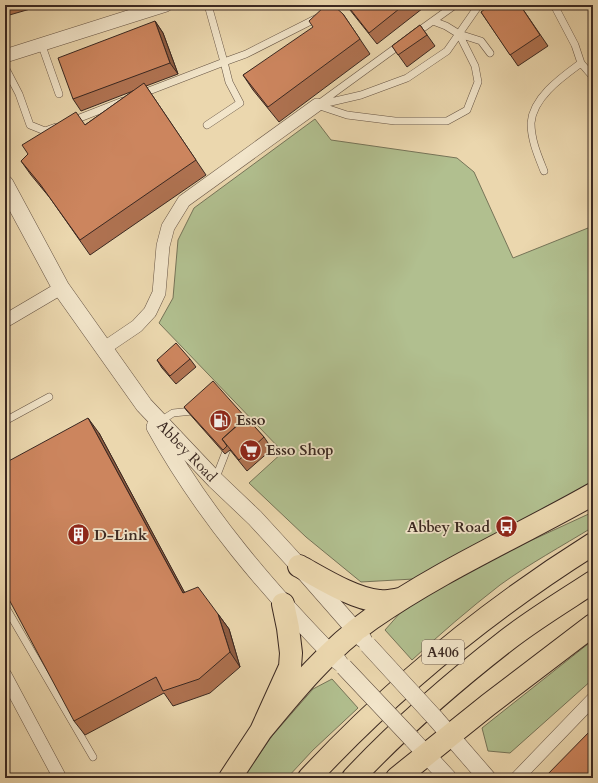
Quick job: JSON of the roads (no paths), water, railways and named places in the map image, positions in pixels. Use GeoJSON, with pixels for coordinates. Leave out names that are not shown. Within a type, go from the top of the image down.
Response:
{"type":"FeatureCollection","features":[{"type":"Feature","properties":{"kind":"highway"},"geometry":{"type":"LineString","coordinates":[[230,778],[261,731],[306,678],[338,661],[401,599],[432,579],[593,494]]}},
{"type":"Feature","properties":{"kind":"highway","name":"A406"},"geometry":{"type":"LineString","coordinates":[[309,778],[368,717],[457,640],[511,599],[593,544]]}},
{"type":"Feature","properties":{"kind":"highway"},"geometry":{"type":"LineString","coordinates":[[299,566],[356,595],[378,602],[401,599]]}},
{"type":"Feature","properties":{"kind":"highway","name":"A406"},"geometry":{"type":"LineString","coordinates":[[353,778],[390,740],[429,704],[508,639],[593,582]]}},
{"type":"Feature","properties":{"kind":"highway"},"geometry":{"type":"LineString","coordinates":[[261,731],[290,667],[291,653],[283,604]]}},
{"type":"Feature","properties":{"kind":"highway"},"geometry":{"type":"LineString","coordinates":[[397,778],[419,746],[450,735],[593,624]]}},
{"type":"Feature","properties":{"kind":"street"},"geometry":{"type":"LineString","coordinates":[[5,56],[41,43],[166,5]]}},
{"type":"Feature","properties":{"kind":"street"},"geometry":{"type":"LineString","coordinates":[[103,349],[137,326],[150,312],[159,293],[163,246],[168,227],[184,201],[317,105]]}},
{"type":"Feature","properties":{"kind":"street"},"geometry":{"type":"LineString","coordinates":[[5,184],[61,288],[157,424]]}},
{"type":"Feature","properties":{"kind":"street"},"geometry":{"type":"LineString","coordinates":[[5,321],[61,288]]}},
{"type":"Feature","properties":{"kind":"street","name":"Abbey Road"},"geometry":{"type":"LineString","coordinates":[[157,424],[255,518],[487,778]]}},
{"type":"Feature","properties":{"kind":"street","name":"Abbey Road"},"geometry":{"type":"LineString","coordinates":[[157,424],[174,461],[204,505],[283,604],[448,778]]}},
{"type":"Feature","properties":{"kind":"street"},"geometry":{"type":"LineString","coordinates":[[5,675],[60,778]]}},
{"type":"Feature","properties":{"kind":"street"},"geometry":{"type":"LineString","coordinates":[[517,778],[593,699]]}},
{"type":"Feature","properties":{"kind":"lane"},"geometry":{"type":"LineString","coordinates":[[207,125],[240,103],[229,82],[208,5]]}},
{"type":"Feature","properties":{"kind":"lane"},"geometry":{"type":"LineString","coordinates":[[317,105],[455,5]]}},
{"type":"Feature","properties":{"kind":"lane"},"geometry":{"type":"LineString","coordinates":[[317,105],[361,95],[407,78],[447,50],[479,5]]}},
{"type":"Feature","properties":{"kind":"lane"},"geometry":{"type":"LineString","coordinates":[[554,5],[575,45],[581,64],[593,77]]}},
{"type":"Feature","properties":{"kind":"lane"},"geometry":{"type":"LineString","coordinates":[[5,67],[19,94],[30,125],[45,131],[246,54],[324,14]]}},
{"type":"Feature","properties":{"kind":"lane"},"geometry":{"type":"LineString","coordinates":[[434,20],[459,34],[481,41],[490,53]]}},
{"type":"Feature","properties":{"kind":"lane"},"geometry":{"type":"LineString","coordinates":[[317,105],[347,115],[362,118],[395,121],[447,121],[467,110],[478,82],[475,66],[459,34]]}},
{"type":"Feature","properties":{"kind":"lane"},"geometry":{"type":"LineString","coordinates":[[41,43],[59,94]]}},
{"type":"Feature","properties":{"kind":"lane"},"geometry":{"type":"LineString","coordinates":[[544,171],[534,145],[531,123],[536,108],[548,91],[563,77],[581,64]]}},
{"type":"Feature","properties":{"kind":"lane"},"geometry":{"type":"LineString","coordinates":[[5,421],[49,397]]}},
{"type":"Feature","properties":{"kind":"lane"},"geometry":{"type":"LineString","coordinates":[[157,424],[173,413],[193,411],[198,416]]}},
{"type":"Feature","properties":{"kind":"lane"},"geometry":{"type":"LineString","coordinates":[[215,480],[227,449],[218,438]]}},
{"type":"Feature","properties":{"kind":"lane"},"geometry":{"type":"LineString","coordinates":[[5,606],[93,757]]}},
{"type":"Feature","properties":{"kind":"place","name":"Esso"},"geometry":{"type":"Point","coordinates":[221,420]}},
{"type":"Feature","properties":{"kind":"place","name":"Esso Shop"},"geometry":{"type":"Point","coordinates":[251,450]}},
{"type":"Feature","properties":{"kind":"place","name":"Abbey Road"},"geometry":{"type":"Point","coordinates":[506,527]}},
{"type":"Feature","properties":{"kind":"place","name":"D-Link"},"geometry":{"type":"Point","coordinates":[79,535]}}]}
